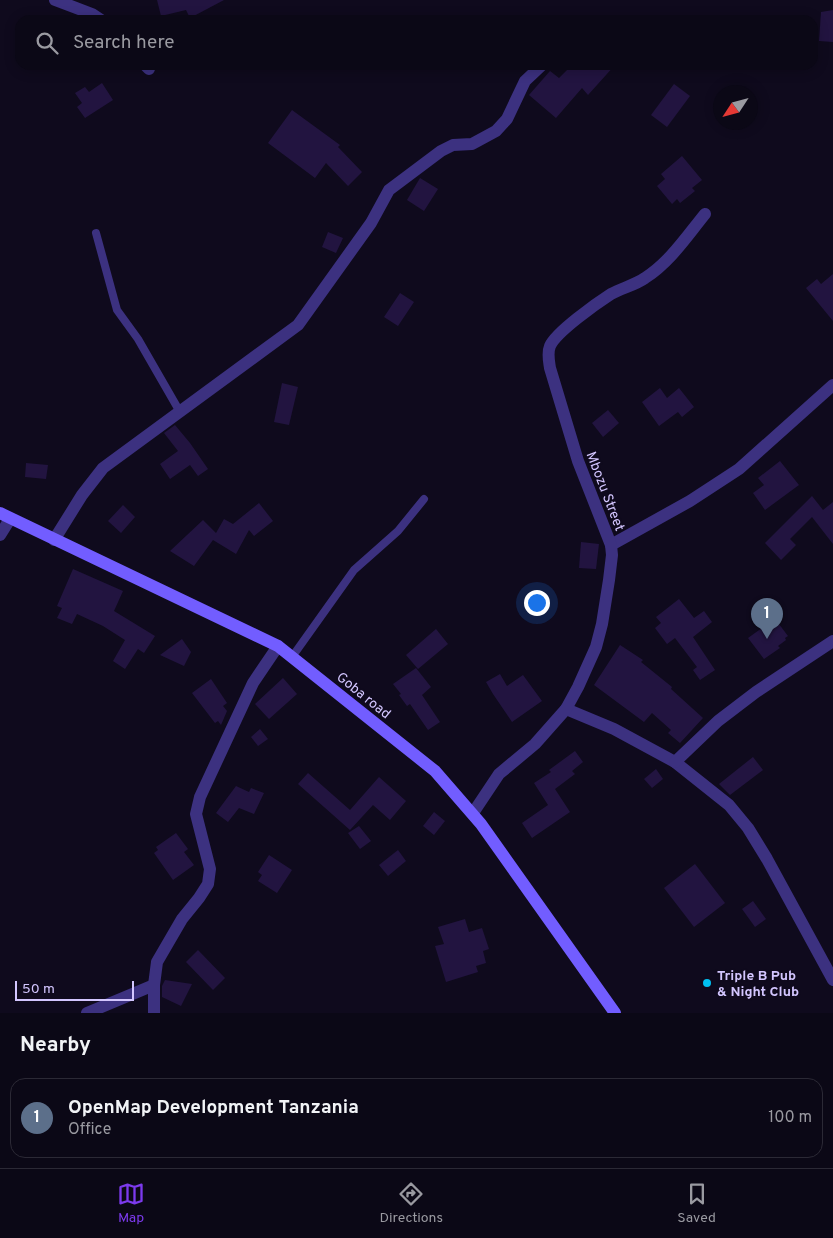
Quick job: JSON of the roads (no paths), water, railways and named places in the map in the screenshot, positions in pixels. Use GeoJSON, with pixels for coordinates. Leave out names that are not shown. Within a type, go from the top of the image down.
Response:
{"type":"FeatureCollection","features":[{"type":"Feature","properties":{"kind":"street"},"geometry":{"type":"LineString","coordinates":[[55,0],[94,15]]}},
{"type":"Feature","properties":{"kind":"street"},"geometry":{"type":"LineString","coordinates":[[54,540],[82,495],[103,468],[298,325],[371,224],[389,190],[441,151],[453,145],[472,144],[496,131],[508,119],[525,81],[537,70]]}},
{"type":"Feature","properties":{"kind":"street","name":"Mbozu Street"},"geometry":{"type":"LineString","coordinates":[[472,813],[499,774],[535,744],[566,709],[596,647],[602,624],[612,555],[611,546],[575,452],[550,368],[548,356],[550,346],[555,338],[611,294],[646,278],[670,256],[705,214]]}},
{"type":"Feature","properties":{"kind":"street"},"geometry":{"type":"LineString","coordinates":[[611,546],[690,501],[738,469],[833,385]]}},
{"type":"Feature","properties":{"kind":"street"},"geometry":{"type":"LineString","coordinates":[[0,534],[5,516]]}},
{"type":"Feature","properties":{"kind":"street","name":"Goba road"},"geometry":{"type":"LineString","coordinates":[[5,516],[278,646],[435,771],[472,813],[615,1013]]}},
{"type":"Feature","properties":{"kind":"street"},"geometry":{"type":"LineString","coordinates":[[675,762],[718,721],[756,692],[833,641]]}},
{"type":"Feature","properties":{"kind":"street"},"geometry":{"type":"LineString","coordinates":[[154,1013],[154,986],[157,962],[182,919],[208,884],[210,869],[196,814],[200,797],[253,683],[278,646]]}},
{"type":"Feature","properties":{"kind":"street"},"geometry":{"type":"LineString","coordinates":[[566,709],[614,729],[675,762],[729,805],[748,828],[833,980]]}},
{"type":"Feature","properties":{"kind":"street"},"geometry":{"type":"LineString","coordinates":[[87,1013],[154,986]]}},
{"type":"Feature","properties":{"kind":"lane"},"geometry":{"type":"LineString","coordinates":[[96,233],[118,310],[138,339],[180,412]]}},
{"type":"Feature","properties":{"kind":"lane"},"geometry":{"type":"LineString","coordinates":[[292,657],[354,570],[398,532],[424,499]]}},
{"type":"Feature","properties":{"kind":"place","name":"OpenMap Development Tanzania"},"geometry":{"type":"Point","coordinates":[767,639]}},
{"type":"Feature","properties":{"kind":"place","name":"Triple B Pub & Night Club"},"geometry":{"type":"Point","coordinates":[707,983]}}]}
